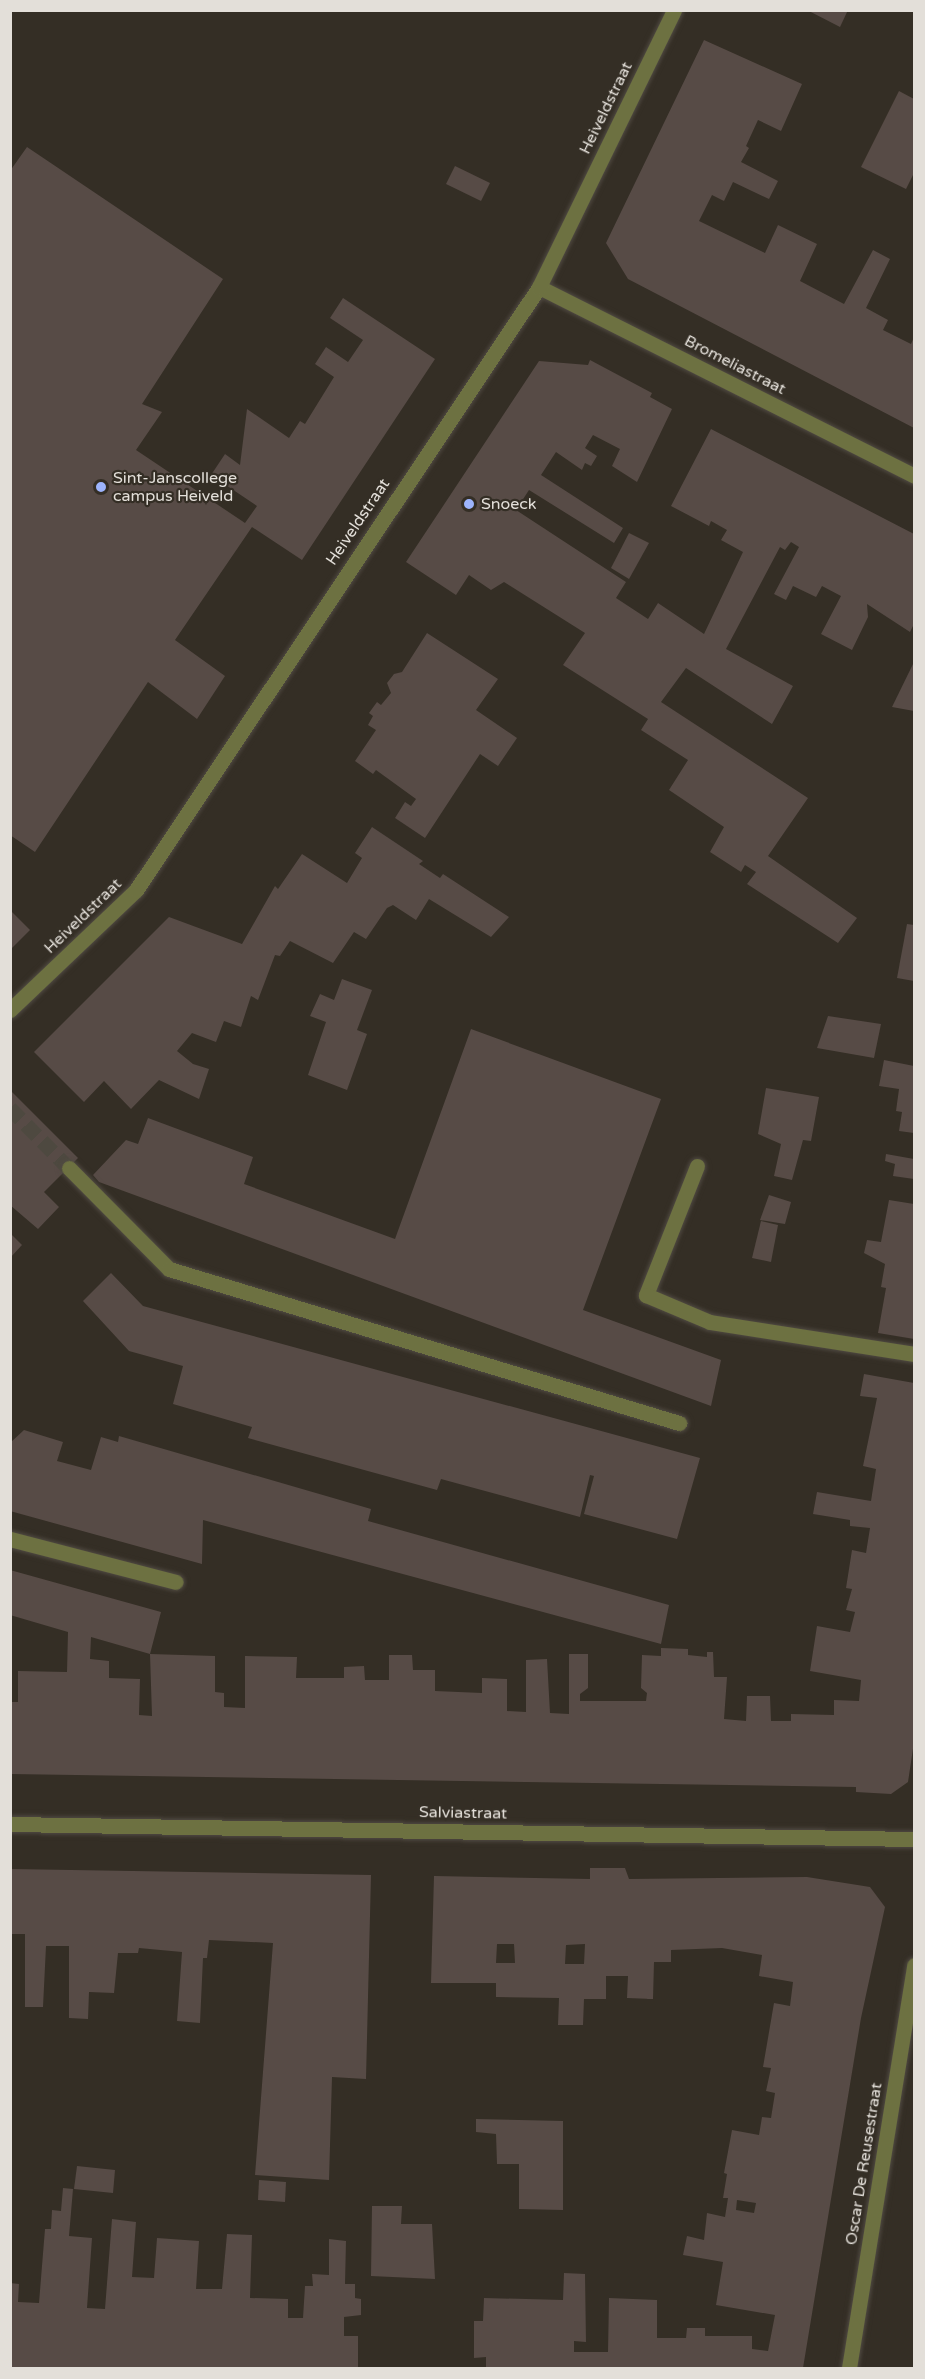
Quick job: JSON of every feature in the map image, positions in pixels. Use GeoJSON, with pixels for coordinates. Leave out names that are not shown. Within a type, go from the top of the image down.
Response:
{"type":"FeatureCollection","features":[{"type":"Feature","properties":{"kind":"street","name":"Heiveldstraat"},"geometry":{"type":"LineString","coordinates":[[10,1010],[136,890],[538,287],[674,10]]}},
{"type":"Feature","properties":{"kind":"street","name":"Bromeliastraat"},"geometry":{"type":"LineString","coordinates":[[538,287],[915,476]]}},
{"type":"Feature","properties":{"kind":"street"},"geometry":{"type":"LineString","coordinates":[[697,1166],[646,1295],[710,1322],[915,1354]]}},
{"type":"Feature","properties":{"kind":"street"},"geometry":{"type":"LineString","coordinates":[[69,1168],[169,1269],[680,1423]]}},
{"type":"Feature","properties":{"kind":"street"},"geometry":{"type":"LineString","coordinates":[[10,1539],[176,1582]]}},
{"type":"Feature","properties":{"kind":"street","name":"Salviastraat"},"geometry":{"type":"LineString","coordinates":[[10,1824],[915,1839]]}},
{"type":"Feature","properties":{"kind":"street","name":"Oscar De Reusestraat"},"geometry":{"type":"LineString","coordinates":[[849,2368],[915,1965]]}},
{"type":"Feature","properties":{"kind":"building"},"geometry":{"type":"Polygon","coordinates":[[[807,10],[848,10],[840,27],[807,10]]]}},
{"type":"Feature","properties":{"kind":"building"},"geometry":{"type":"Polygon","coordinates":[[[704,40],[802,84],[781,131],[758,120],[746,146],[749,148],[741,162],[778,181],[769,199],[733,182],[724,201],[712,195],[699,221],[765,253],[778,225],[817,244],[800,281],[844,304],[873,250],[890,259],[866,308],[888,320],[883,330],[911,344],[914,337],[914,428],[628,279],[606,243],[704,40]]]}},
{"type":"Feature","properties":{"kind":"building"},"geometry":{"type":"Polygon","coordinates":[[[899,91],[914,99],[914,173],[906,189],[861,167],[899,91]]]}},
{"type":"Feature","properties":{"kind":"building"},"geometry":{"type":"Polygon","coordinates":[[[27,147],[223,279],[142,404],[162,412],[136,450],[245,523],[257,506],[211,475],[225,454],[240,465],[247,409],[289,438],[300,421],[305,424],[334,377],[315,364],[326,347],[348,362],[363,340],[330,318],[343,298],[435,359],[302,560],[252,527],[175,640],[225,676],[197,719],[148,682],[35,852],[10,835],[10,171],[27,147]]]}},
{"type":"Feature","properties":{"kind":"building"},"geometry":{"type":"Polygon","coordinates":[[[455,166],[490,183],[481,201],[446,184],[455,166]]]}},
{"type":"Feature","properties":{"kind":"building"},"geometry":{"type":"Polygon","coordinates":[[[590,360],[652,393],[650,397],[672,409],[637,482],[612,466],[620,449],[593,435],[585,448],[597,456],[591,466],[585,463],[582,470],[556,452],[541,475],[623,528],[614,543],[529,490],[516,510],[626,582],[616,598],[648,619],[658,603],[704,634],[743,552],[721,540],[727,530],[711,521],[709,526],[671,506],[711,429],[914,534],[914,624],[910,632],[867,604],[868,617],[852,650],[821,634],[841,596],[822,586],[816,597],[793,586],[786,600],[774,594],[799,547],[791,542],[785,550],[780,547],[726,649],[793,686],[772,724],[686,668],[661,702],[808,798],[768,856],[857,918],[838,943],[747,884],[756,872],[745,865],[741,872],[710,852],[724,827],[669,790],[688,760],[641,730],[648,719],[563,665],[585,633],[504,582],[491,590],[469,575],[456,595],[406,562],[539,361],[588,365],[590,360]]]}},
{"type":"Feature","properties":{"kind":"building"},"geometry":{"type":"Polygon","coordinates":[[[629,533],[649,543],[629,579],[611,568],[629,533]]]}},
{"type":"Feature","properties":{"kind":"building"},"geometry":{"type":"Polygon","coordinates":[[[427,633],[498,679],[476,710],[517,738],[498,766],[480,754],[425,838],[395,818],[405,802],[411,806],[416,799],[376,770],[373,774],[355,761],[376,730],[368,725],[373,716],[369,713],[377,702],[381,705],[391,693],[387,683],[394,674],[402,672],[427,633]]]}},
{"type":"Feature","properties":{"kind":"building"},"geometry":{"type":"Polygon","coordinates":[[[914,662],[914,711],[892,707],[914,662]]]}},
{"type":"Feature","properties":{"kind":"building"},"geometry":{"type":"Polygon","coordinates":[[[372,827],[423,861],[419,864],[440,878],[443,874],[509,917],[491,937],[429,899],[416,920],[393,905],[387,908],[366,939],[354,932],[333,963],[290,941],[280,956],[275,955],[258,1000],[251,996],[241,1027],[224,1021],[216,1042],[192,1033],[177,1051],[193,1064],[209,1069],[199,1099],[159,1080],[131,1109],[104,1081],[84,1102],[34,1052],[169,917],[242,944],[275,886],[278,889],[302,854],[347,883],[362,858],[355,853],[372,827]]]}},
{"type":"Feature","properties":{"kind":"building"},"geometry":{"type":"Polygon","coordinates":[[[10,910],[30,930],[10,950],[10,910]]]}},
{"type":"Feature","properties":{"kind":"building"},"geometry":{"type":"Polygon","coordinates":[[[907,924],[914,925],[914,981],[897,978],[907,924]]]}},
{"type":"Feature","properties":{"kind":"building"},"geometry":{"type":"Polygon","coordinates":[[[342,979],[372,990],[357,1030],[367,1034],[347,1090],[308,1075],[326,1022],[310,1016],[320,994],[334,1000],[342,979]]]}},
{"type":"Feature","properties":{"kind":"building"},"geometry":{"type":"Polygon","coordinates":[[[828,1016],[881,1024],[874,1058],[817,1048],[828,1016]]]}},
{"type":"Feature","properties":{"kind":"building"},"geometry":{"type":"Polygon","coordinates":[[[471,1029],[661,1099],[583,1310],[721,1360],[711,1406],[99,1182],[93,1175],[126,1140],[138,1144],[148,1118],[253,1157],[244,1184],[395,1239],[471,1029]]]}},
{"type":"Feature","properties":{"kind":"building"},"geometry":{"type":"Polygon","coordinates":[[[884,1060],[914,1066],[914,1133],[899,1131],[902,1112],[896,1111],[899,1089],[879,1086],[884,1060]]]}},
{"type":"Feature","properties":{"kind":"building"},"geometry":{"type":"Polygon","coordinates":[[[766,1088],[819,1097],[811,1141],[803,1140],[792,1180],[774,1176],[781,1144],[758,1134],[766,1088]]]}},
{"type":"Feature","properties":{"kind":"building"},"geometry":{"type":"Polygon","coordinates":[[[10,1090],[78,1158],[44,1192],[59,1207],[38,1229],[10,1205],[10,1090]]]}},
{"type":"Feature","properties":{"kind":"building"},"geometry":{"type":"Polygon","coordinates":[[[886,1154],[914,1159],[914,1179],[893,1176],[895,1164],[885,1161],[886,1154]]]}},
{"type":"Feature","properties":{"kind":"building"},"geometry":{"type":"Polygon","coordinates":[[[769,1195],[791,1202],[785,1224],[760,1220],[769,1195]]]}},
{"type":"Feature","properties":{"kind":"building"},"geometry":{"type":"Polygon","coordinates":[[[889,1200],[914,1204],[914,1339],[878,1333],[886,1288],[881,1287],[885,1264],[864,1253],[867,1240],[881,1242],[889,1200]]]}},
{"type":"Feature","properties":{"kind":"building"},"geometry":{"type":"Polygon","coordinates":[[[761,1221],[778,1225],[771,1262],[752,1258],[761,1221]]]}},
{"type":"Feature","properties":{"kind":"building"},"geometry":{"type":"Polygon","coordinates":[[[10,1233],[22,1245],[10,1258],[10,1233]]]}},
{"type":"Feature","properties":{"kind":"building"},"geometry":{"type":"Polygon","coordinates":[[[111,1273],[143,1306],[700,1458],[677,1539],[584,1514],[594,1476],[590,1475],[580,1517],[441,1479],[437,1490],[248,1438],[252,1427],[173,1404],[183,1366],[129,1351],[83,1301],[111,1273]]]}},
{"type":"Feature","properties":{"kind":"building"},"geometry":{"type":"Polygon","coordinates":[[[864,1374],[914,1383],[914,1742],[908,1782],[891,1794],[856,1792],[856,1787],[10,1774],[10,1702],[18,1702],[18,1671],[67,1672],[68,1632],[10,1615],[10,1570],[161,1612],[150,1654],[215,1656],[215,1692],[224,1693],[224,1707],[245,1708],[245,1656],[297,1657],[296,1678],[344,1678],[344,1667],[364,1666],[365,1680],[389,1680],[389,1655],[412,1655],[413,1670],[435,1670],[435,1691],[482,1693],[482,1678],[507,1679],[507,1711],[526,1712],[526,1660],[547,1659],[550,1713],[569,1714],[569,1654],[588,1654],[588,1688],[580,1694],[580,1701],[646,1701],[647,1693],[641,1688],[642,1655],[661,1656],[661,1648],[688,1649],[688,1655],[707,1657],[707,1652],[713,1652],[714,1677],[727,1677],[724,1719],[746,1721],[747,1696],[770,1696],[771,1721],[791,1721],[791,1714],[834,1715],[834,1700],[859,1701],[861,1680],[810,1671],[817,1626],[850,1632],[855,1612],[846,1610],[852,1589],[846,1588],[852,1550],[866,1553],[870,1528],[850,1526],[850,1520],[813,1514],[817,1492],[871,1501],[876,1469],[863,1466],[877,1398],[860,1396],[864,1374]],[[91,1637],[90,1659],[109,1661],[109,1678],[140,1679],[139,1715],[152,1716],[150,1654],[91,1637]]]}},
{"type":"Feature","properties":{"kind":"building"},"geometry":{"type":"Polygon","coordinates":[[[24,1430],[63,1442],[57,1461],[91,1470],[101,1437],[118,1442],[119,1436],[371,1509],[368,1521],[669,1605],[661,1644],[203,1520],[202,1564],[10,1511],[10,1443],[24,1430]]]}},
{"type":"Feature","properties":{"kind":"building"},"geometry":{"type":"Polygon","coordinates":[[[590,1868],[625,1868],[629,1879],[807,1877],[870,1887],[885,1907],[861,2018],[803,2368],[486,2368],[486,2357],[474,2358],[474,2321],[483,2321],[484,2298],[563,2300],[564,2273],[585,2274],[586,2342],[574,2341],[574,2352],[608,2352],[609,2298],[657,2300],[657,2338],[686,2338],[687,2328],[705,2328],[705,2336],[752,2336],[752,2349],[768,2351],[775,2315],[716,2305],[723,2262],[683,2255],[687,2236],[704,2240],[707,2213],[725,2217],[728,2198],[723,2198],[727,2174],[724,2173],[732,2130],[759,2135],[762,2117],[771,2118],[775,2093],[766,2091],[771,2068],[763,2067],[774,2003],[790,2006],[793,1982],[759,1976],[762,1955],[722,1948],[671,1950],[671,1962],[654,1962],[653,1999],[627,1998],[628,1976],[606,1976],[606,1999],[584,1999],[583,2025],[558,2025],[559,1998],[496,1997],[496,1983],[431,1983],[434,1876],[590,1879],[590,1868]],[[497,1944],[496,1963],[515,1963],[514,1944],[497,1944]],[[585,1944],[566,1945],[565,1964],[584,1964],[585,1944]],[[737,2200],[736,2210],[754,2213],[756,2203],[737,2200]]]}},
{"type":"Feature","properties":{"kind":"building"},"geometry":{"type":"Polygon","coordinates":[[[10,1869],[371,1875],[366,2079],[332,2077],[329,2180],[255,2175],[273,1943],[209,1940],[207,1958],[203,1958],[200,2023],[177,2021],[182,1952],[139,1948],[138,1953],[118,1953],[114,1993],[89,1992],[88,2019],[69,2018],[69,1946],[46,1946],[43,2007],[25,2007],[25,1934],[10,1934],[10,1869]]]}},
{"type":"Feature","properties":{"kind":"building"},"geometry":{"type":"Polygon","coordinates":[[[476,2119],[563,2121],[563,2210],[519,2209],[519,2164],[497,2164],[496,2134],[476,2132],[476,2119]]]}},
{"type":"Feature","properties":{"kind":"building"},"geometry":{"type":"Polygon","coordinates":[[[77,2166],[115,2170],[113,2193],[74,2189],[77,2166]]]}},
{"type":"Feature","properties":{"kind":"building"},"geometry":{"type":"Polygon","coordinates":[[[259,2180],[286,2182],[285,2202],[258,2200],[259,2180]]]}},
{"type":"Feature","properties":{"kind":"building"},"geometry":{"type":"Polygon","coordinates":[[[63,2188],[73,2189],[69,2236],[92,2238],[87,2308],[105,2309],[112,2219],[136,2222],[132,2277],[154,2278],[157,2238],[199,2241],[196,2289],[222,2289],[227,2234],[252,2235],[250,2298],[288,2299],[288,2318],[303,2318],[305,2286],[313,2286],[312,2274],[329,2275],[329,2239],[346,2241],[345,2284],[355,2284],[355,2298],[361,2299],[361,2315],[344,2317],[344,2336],[358,2336],[358,2368],[10,2367],[10,2283],[19,2284],[18,2302],[39,2303],[45,2229],[51,2229],[52,2210],[61,2211],[63,2188]]]}},
{"type":"Feature","properties":{"kind":"building"},"geometry":{"type":"Polygon","coordinates":[[[372,2206],[402,2206],[401,2224],[432,2224],[435,2279],[371,2276],[372,2206]]]}},
{"type":"Feature","properties":{"kind":"tunnel"},"geometry":{"type":"LineString","coordinates":[[10,1108],[69,1168]]}},
{"type":"Feature","properties":{"kind":"place","name":"Sint-Janscollege campus Heiveld"},"geometry":{"type":"Point","coordinates":[101,487]}},
{"type":"Feature","properties":{"kind":"place","name":"Snoeck"},"geometry":{"type":"Point","coordinates":[469,504]}}]}
